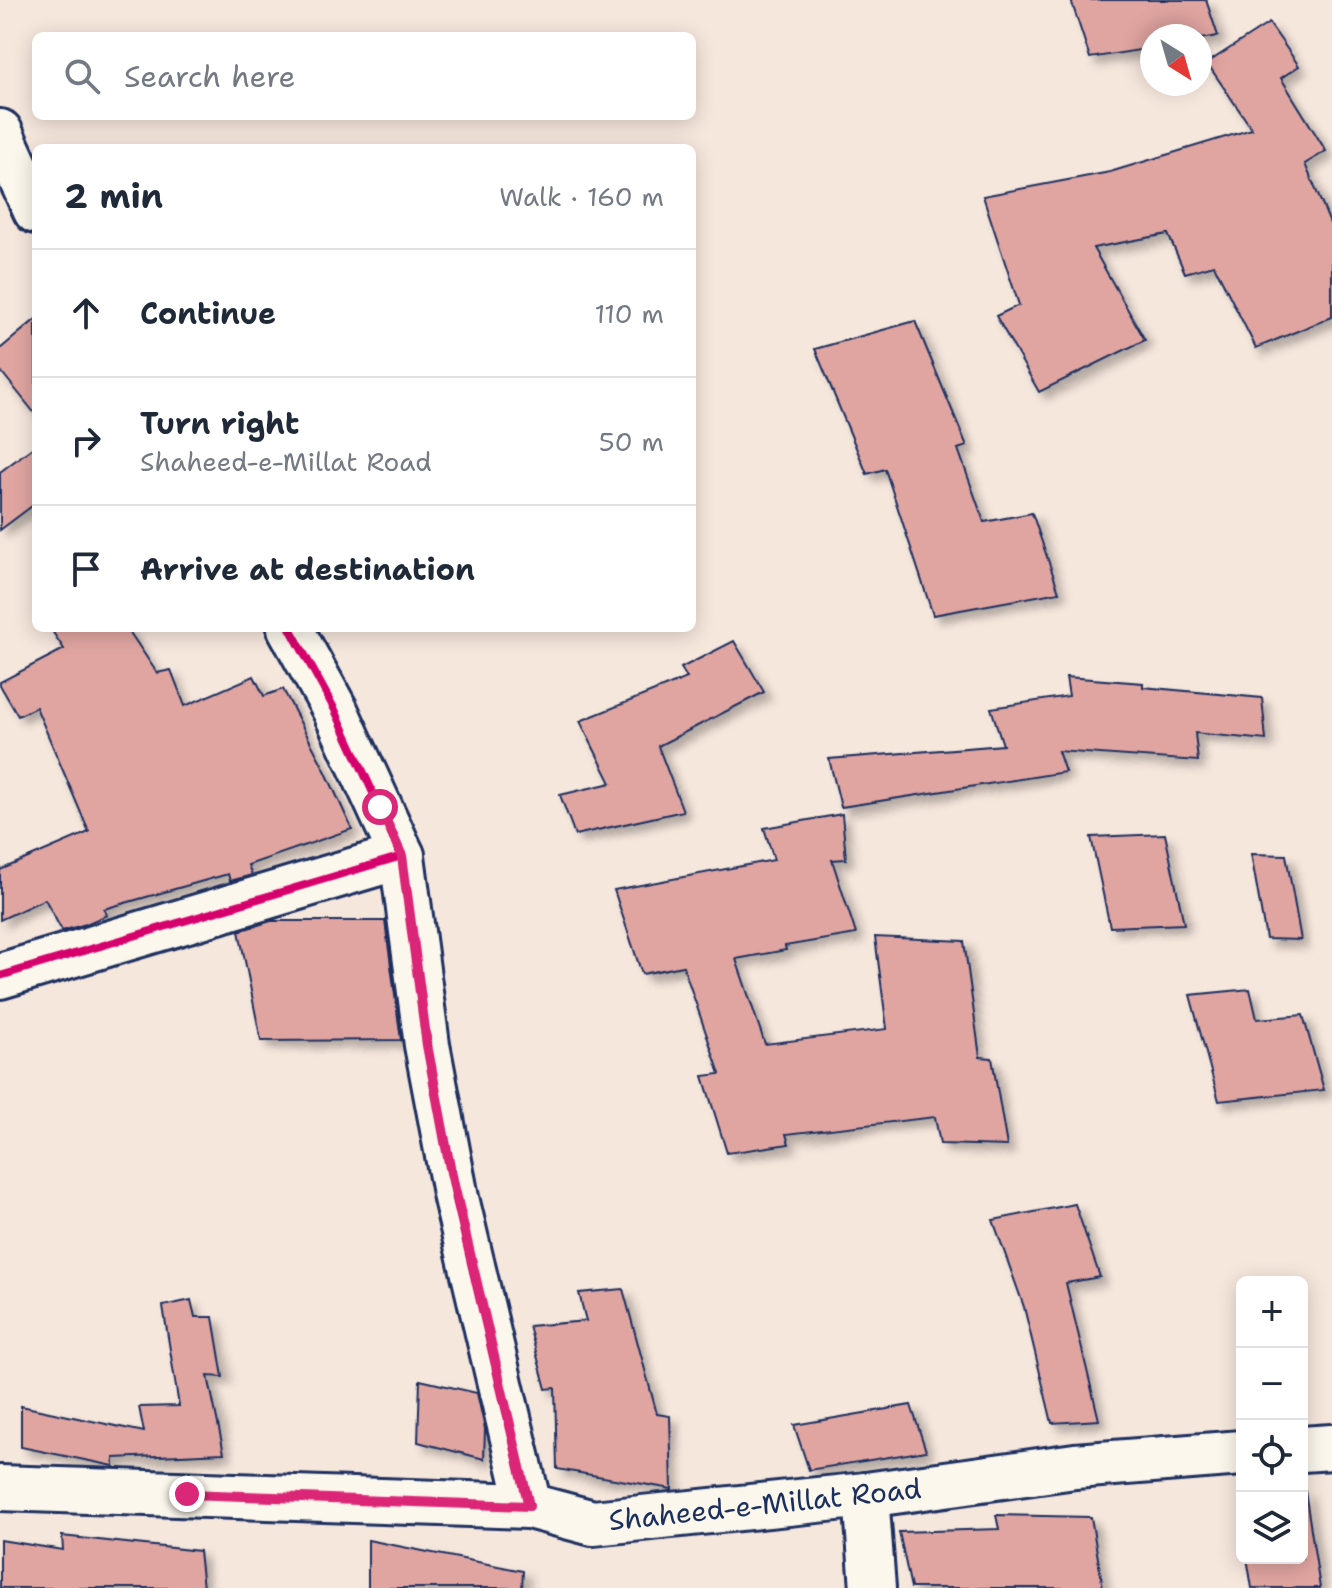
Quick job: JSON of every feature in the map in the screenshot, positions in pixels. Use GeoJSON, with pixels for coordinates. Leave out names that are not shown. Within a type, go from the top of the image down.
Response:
{"type":"FeatureCollection","features":[{"type":"Feature","properties":{"kind":"street"},"geometry":{"type":"LineString","coordinates":[[0,132],[32,202]]}},
{"type":"Feature","properties":{"kind":"street"},"geometry":{"type":"LineString","coordinates":[[292,632],[335,710],[402,856],[427,1045],[447,1153],[529,1506]]}},
{"type":"Feature","properties":{"kind":"street"},"geometry":{"type":"LineString","coordinates":[[0,976],[402,856]]}},
{"type":"Feature","properties":{"kind":"street"},"geometry":{"type":"LineString","coordinates":[[1308,1449],[1332,1447]]}},
{"type":"Feature","properties":{"kind":"street","name":"Shaheed-e-Millat Road"},"geometry":{"type":"LineString","coordinates":[[0,1488],[529,1506],[593,1523],[866,1495],[1075,1466],[1236,1453]]}},
{"type":"Feature","properties":{"kind":"street"},"geometry":{"type":"LineString","coordinates":[[866,1495],[873,1588]]}},
{"type":"Feature","properties":{"kind":"building"},"geometry":{"type":"Polygon","coordinates":[[[1071,0],[1206,0],[1218,36],[1212,37],[1212,24],[1140,24],[1140,50],[1090,58],[1071,0]]]}},
{"type":"Feature","properties":{"kind":"building"},"geometry":{"type":"Polygon","coordinates":[[[1269,23],[1299,66],[1281,78],[1326,151],[1305,164],[1332,228],[1332,317],[1256,348],[1214,265],[1185,273],[1168,234],[1093,248],[1145,340],[1039,392],[996,316],[1019,305],[983,196],[1110,172],[1252,129],[1212,70],[1212,60],[1269,23]]]}},
{"type":"Feature","properties":{"kind":"building"},"geometry":{"type":"Polygon","coordinates":[[[915,321],[967,446],[958,449],[984,522],[1032,513],[1059,592],[933,615],[885,469],[867,474],[815,349],[915,321]]]}},
{"type":"Feature","properties":{"kind":"building"},"geometry":{"type":"Polygon","coordinates":[[[32,322],[32,410],[0,370],[0,349],[32,322]]]}},
{"type":"Feature","properties":{"kind":"building"},"geometry":{"type":"Polygon","coordinates":[[[32,448],[32,506],[0,530],[0,472],[32,448]]]}},
{"type":"Feature","properties":{"kind":"building"},"geometry":{"type":"Polygon","coordinates":[[[53,632],[130,632],[157,673],[171,670],[185,706],[254,676],[264,696],[283,689],[352,829],[248,865],[252,875],[230,881],[228,874],[104,909],[107,915],[62,931],[45,899],[0,920],[0,870],[89,832],[36,707],[18,716],[0,685],[0,682],[64,649],[53,632]]]}},
{"type":"Feature","properties":{"kind":"building"},"geometry":{"type":"Polygon","coordinates":[[[734,641],[764,692],[658,746],[683,811],[575,835],[560,795],[611,783],[580,721],[687,678],[681,668],[734,641]]]}},
{"type":"Feature","properties":{"kind":"building"},"geometry":{"type":"Polygon","coordinates":[[[1066,677],[1262,698],[1266,740],[1195,733],[1198,761],[1058,751],[1065,772],[841,807],[829,759],[1003,745],[991,708],[1069,696],[1066,677]]]}},
{"type":"Feature","properties":{"kind":"building"},"geometry":{"type":"Polygon","coordinates":[[[842,814],[846,859],[832,860],[856,934],[785,946],[786,950],[736,959],[765,1044],[887,1029],[875,937],[964,941],[980,1057],[992,1058],[1007,1146],[940,1144],[935,1117],[786,1134],[789,1144],[727,1153],[703,1076],[720,1074],[683,966],[642,974],[614,890],[774,860],[764,828],[842,814]]]}},
{"type":"Feature","properties":{"kind":"building"},"geometry":{"type":"Polygon","coordinates":[[[1165,834],[1184,924],[1110,927],[1091,837],[1165,834]]]}},
{"type":"Feature","properties":{"kind":"building"},"geometry":{"type":"Polygon","coordinates":[[[1251,854],[1286,855],[1301,940],[1266,939],[1251,854]]]}},
{"type":"Feature","properties":{"kind":"building"},"geometry":{"type":"Polygon","coordinates":[[[271,921],[385,921],[401,1040],[261,1041],[239,931],[271,921]]]}},
{"type":"Feature","properties":{"kind":"building"},"geometry":{"type":"Polygon","coordinates":[[[1250,989],[1257,1019],[1303,1015],[1324,1090],[1219,1101],[1190,995],[1250,989]]]}},
{"type":"Feature","properties":{"kind":"building"},"geometry":{"type":"Polygon","coordinates":[[[1075,1204],[1100,1277],[1066,1283],[1099,1420],[1052,1423],[1024,1307],[993,1220],[1075,1204]]]}},
{"type":"Feature","properties":{"kind":"building"},"geometry":{"type":"Polygon","coordinates":[[[623,1289],[657,1414],[670,1416],[672,1489],[557,1469],[555,1388],[546,1389],[529,1326],[586,1321],[579,1293],[623,1289]]]}},
{"type":"Feature","properties":{"kind":"building"},"geometry":{"type":"Polygon","coordinates":[[[191,1300],[195,1317],[213,1317],[223,1377],[208,1376],[224,1453],[114,1458],[114,1466],[21,1447],[21,1406],[144,1432],[139,1407],[179,1406],[163,1306],[191,1300]]]}},
{"type":"Feature","properties":{"kind":"building"},"geometry":{"type":"Polygon","coordinates":[[[420,1380],[477,1393],[485,1429],[484,1459],[418,1442],[420,1380]]]}},
{"type":"Feature","properties":{"kind":"building"},"geometry":{"type":"Polygon","coordinates":[[[911,1405],[926,1451],[809,1470],[794,1425],[911,1405]]]}},
{"type":"Feature","properties":{"kind":"building"},"geometry":{"type":"Polygon","coordinates":[[[1308,1510],[1320,1588],[1252,1588],[1248,1564],[1308,1564],[1308,1510]]]}},
{"type":"Feature","properties":{"kind":"building"},"geometry":{"type":"Polygon","coordinates":[[[996,1515],[1091,1517],[1103,1588],[911,1588],[899,1532],[999,1529],[996,1515]]]}},
{"type":"Feature","properties":{"kind":"building"},"geometry":{"type":"Polygon","coordinates":[[[62,1536],[199,1551],[203,1588],[0,1588],[0,1540],[63,1550],[62,1536]]]}},
{"type":"Feature","properties":{"kind":"building"},"geometry":{"type":"Polygon","coordinates":[[[368,1540],[523,1571],[522,1588],[368,1588],[368,1540]]]}},
{"type":"Feature","properties":{"kind":"cycle path"},"geometry":{"type":"LineString","coordinates":[[292,632],[335,710],[402,856],[427,1045],[456,1198],[529,1506]]}},
{"type":"Feature","properties":{"kind":"cycle path"},"geometry":{"type":"LineString","coordinates":[[0,976],[402,856]]}},
{"type":"Feature","properties":{"kind":"route"},"geometry":{"type":"LineString","coordinates":[[187,1494],[529,1506],[450,1168],[427,1045],[402,856],[380,807]]}}]}
